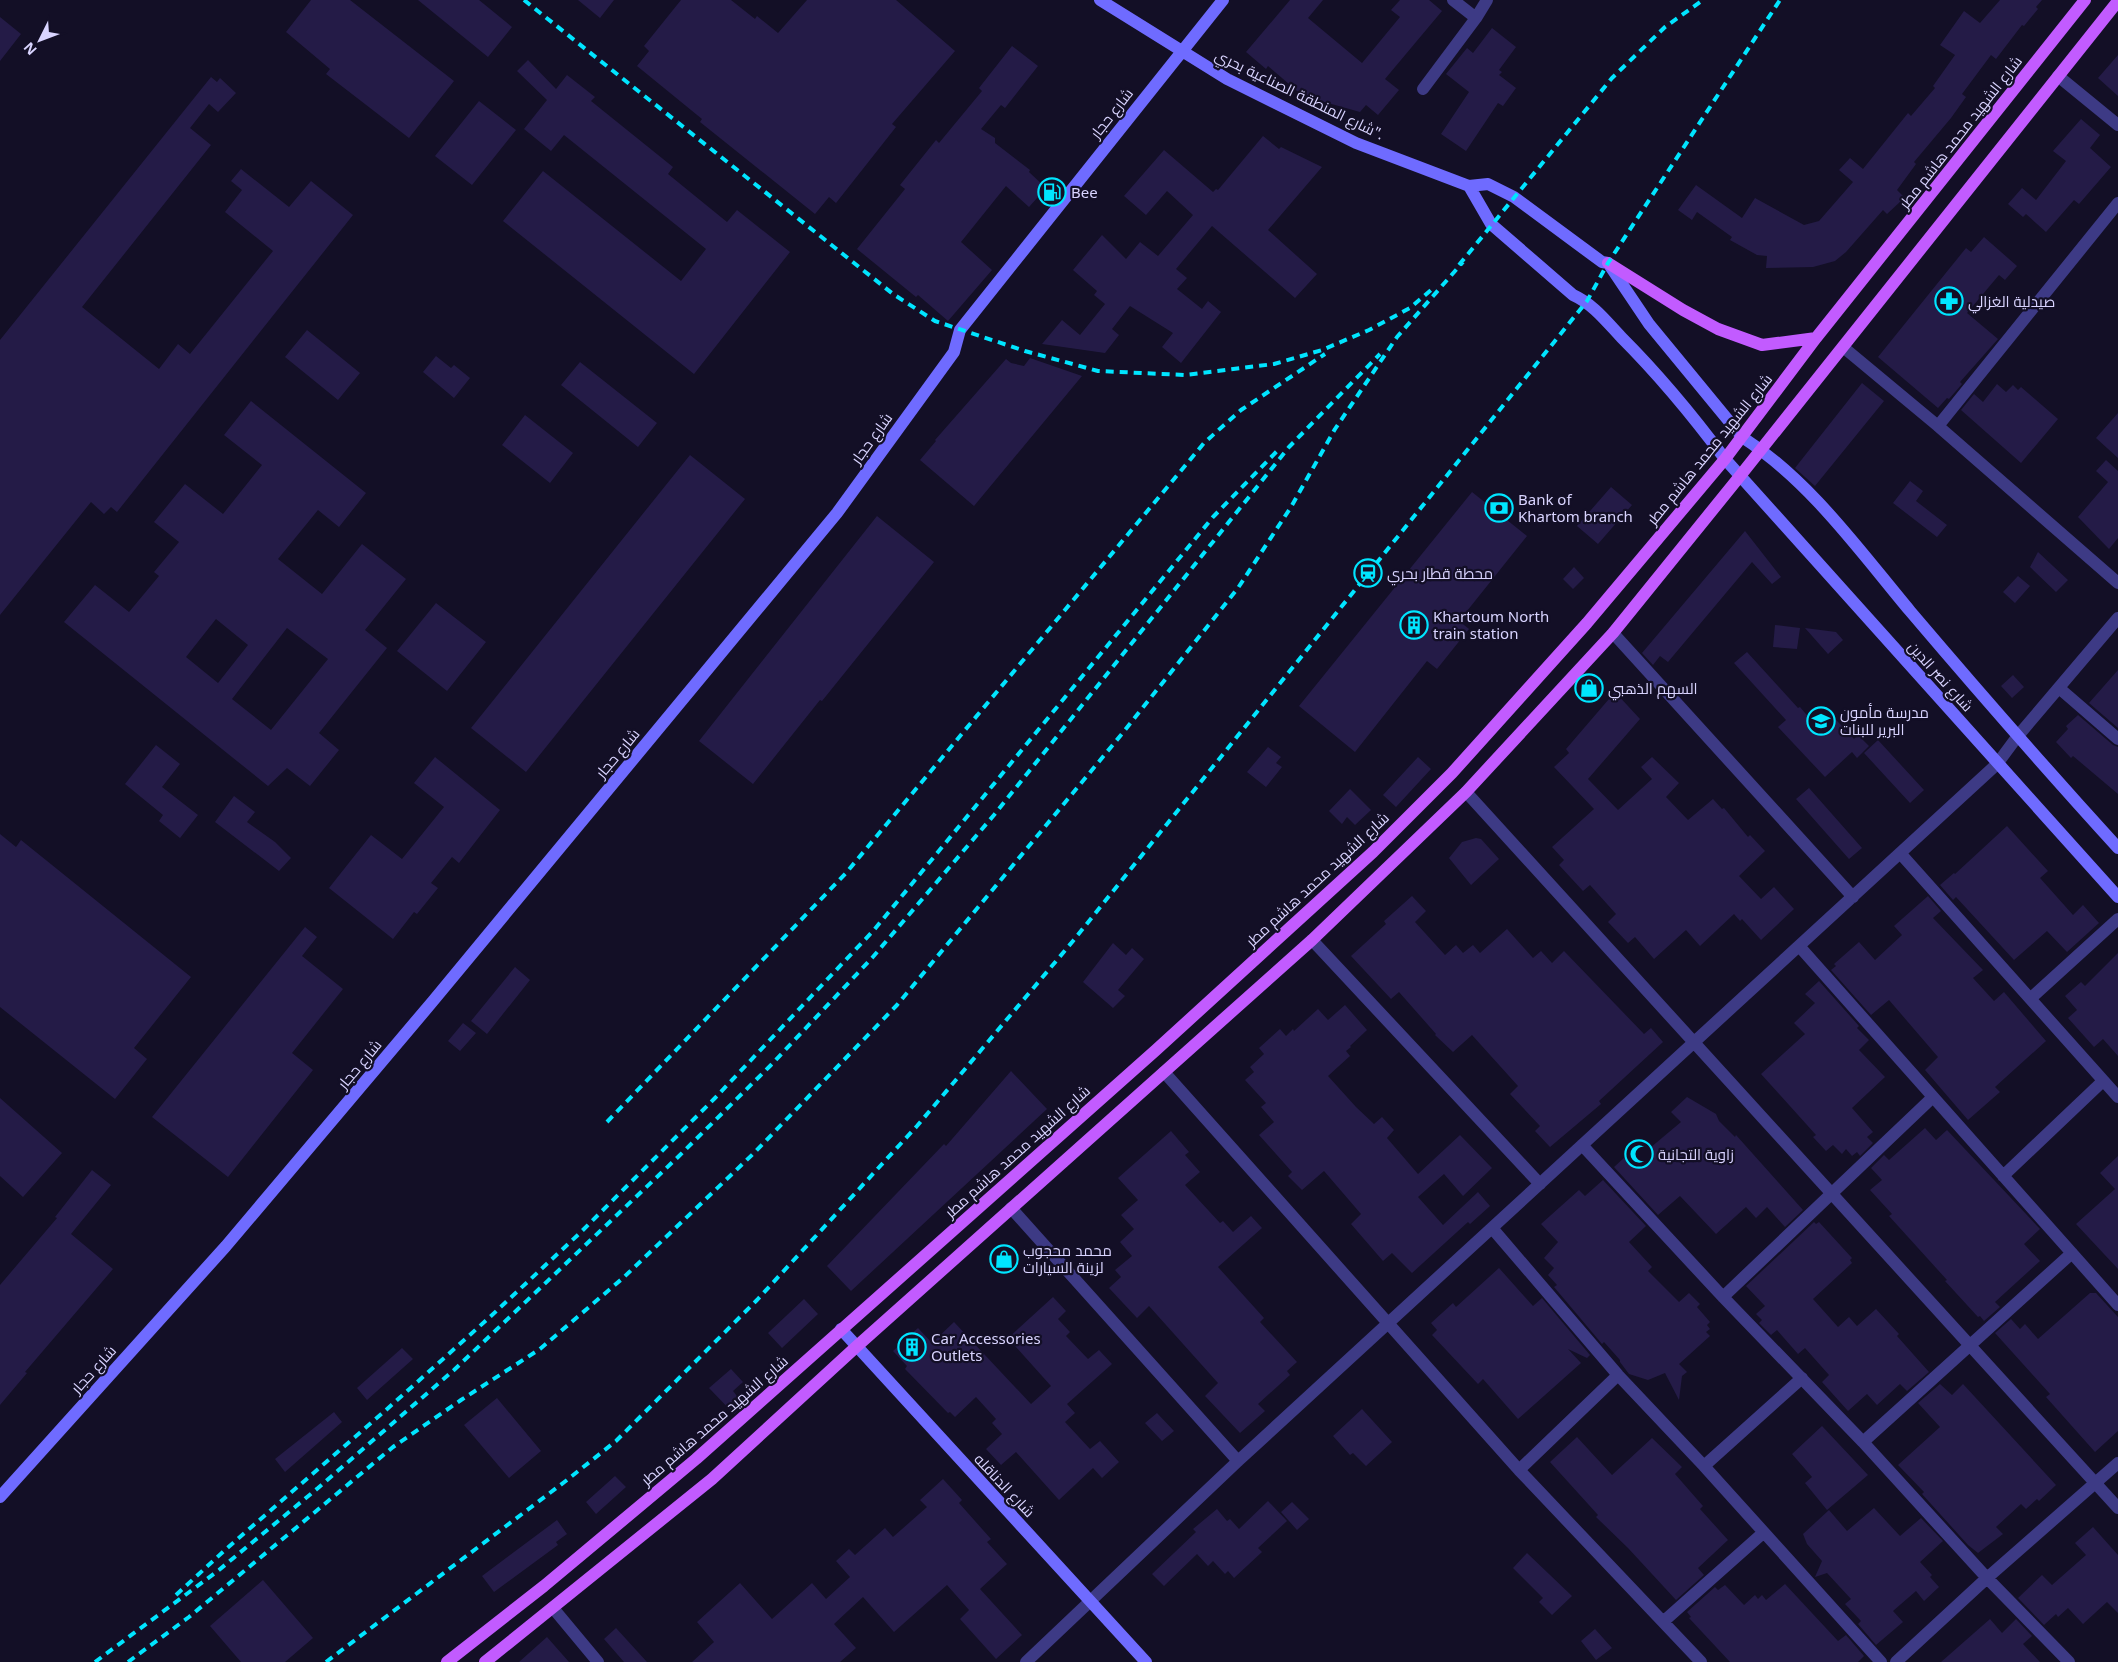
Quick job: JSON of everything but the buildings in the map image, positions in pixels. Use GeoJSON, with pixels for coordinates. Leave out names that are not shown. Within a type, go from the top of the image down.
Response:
{"type":"FeatureCollection","features":[{"type":"Feature","properties":{"kind":"main road","name":"شارع الشهيد محمد هاشم مطر"},"geometry":{"type":"LineString","coordinates":[[447,1662],[544,1586],[696,1459],[1156,1050],[1373,852],[1452,774],[1574,638],[1725,459],[1816,338],[2085,0]]}},
{"type":"Feature","properties":{"kind":"main road"},"geometry":{"type":"LineString","coordinates":[[485,1662],[712,1479],[856,1347],[1312,940],[1466,792],[1613,633],[1762,450],[2118,1]]}},
{"type":"Feature","properties":{"kind":"main road"},"geometry":{"type":"LineString","coordinates":[[1608,263],[1682,310],[1718,329],[1762,344],[1816,338]]}},
{"type":"Feature","properties":{"kind":"street","name":"شارع المنطقة الصناعية بحري\"."},"geometry":{"type":"LineString","coordinates":[[1100,0],[1227,80],[1356,143],[1469,186],[1488,184],[1514,197],[1602,262],[1608,263],[1649,324],[1742,437],[1762,450]]}},
{"type":"Feature","properties":{"kind":"street","name":"شارع حجار"},"geometry":{"type":"LineString","coordinates":[[0,1497],[226,1246],[439,993],[837,513],[954,352],[960,330],[1222,0]]}},
{"type":"Feature","properties":{"kind":"street"},"geometry":{"type":"LineString","coordinates":[[1453,0],[1476,18]]}},
{"type":"Feature","properties":{"kind":"street"},"geometry":{"type":"LineString","coordinates":[[1423,89],[1476,18],[1487,0]]}},
{"type":"Feature","properties":{"kind":"street"},"geometry":{"type":"LineString","coordinates":[[2058,76],[2118,125]]}},
{"type":"Feature","properties":{"kind":"street"},"geometry":{"type":"LineString","coordinates":[[1469,186],[1491,224],[1573,295],[1587,301],[1640,356],[1687,410],[1740,476]]}},
{"type":"Feature","properties":{"kind":"street"},"geometry":{"type":"LineString","coordinates":[[1938,426],[2118,204]]}},
{"type":"Feature","properties":{"kind":"street"},"geometry":{"type":"LineString","coordinates":[[1843,347],[1938,426],[2118,583]]}},
{"type":"Feature","properties":{"kind":"street","name":"شارع نصر الدين"},"geometry":{"type":"LineString","coordinates":[[1762,450],[1812,496],[2017,737],[2118,848]]}},
{"type":"Feature","properties":{"kind":"street","name":"شارع نصر الدين"},"geometry":{"type":"LineString","coordinates":[[1740,476],[2118,897]]}},
{"type":"Feature","properties":{"kind":"street"},"geometry":{"type":"LineString","coordinates":[[1026,1662],[1091,1603],[1238,1461],[1997,764],[2017,737],[2118,618]]}},
{"type":"Feature","properties":{"kind":"street"},"geometry":{"type":"LineString","coordinates":[[1613,633],[1853,896]]}},
{"type":"Feature","properties":{"kind":"street"},"geometry":{"type":"LineString","coordinates":[[2059,688],[2118,739]]}},
{"type":"Feature","properties":{"kind":"street"},"geometry":{"type":"LineString","coordinates":[[1466,792],[2118,1508]]}},
{"type":"Feature","properties":{"kind":"street"},"geometry":{"type":"LineString","coordinates":[[1900,853],[2118,1097]]}},
{"type":"Feature","properties":{"kind":"street"},"geometry":{"type":"LineString","coordinates":[[2031,998],[2118,919]]}},
{"type":"Feature","properties":{"kind":"street"},"geometry":{"type":"LineString","coordinates":[[1312,940],[1540,1184]]}},
{"type":"Feature","properties":{"kind":"street"},"geometry":{"type":"LineString","coordinates":[[1799,946],[2118,1305]]}},
{"type":"Feature","properties":{"kind":"street"},"geometry":{"type":"LineString","coordinates":[[1164,1072],[1519,1470],[1701,1662]]}},
{"type":"Feature","properties":{"kind":"street"},"geometry":{"type":"LineString","coordinates":[[2004,1176],[2104,1081]]}},
{"type":"Feature","properties":{"kind":"street"},"geometry":{"type":"LineString","coordinates":[[1723,1297],[1830,1193],[1933,1097]]}},
{"type":"Feature","properties":{"kind":"street"},"geometry":{"type":"LineString","coordinates":[[1582,1145],[1723,1297],[1863,1442],[1986,1578],[2069,1662]]}},
{"type":"Feature","properties":{"kind":"street"},"geometry":{"type":"LineString","coordinates":[[1011,1208],[1238,1461]]}},
{"type":"Feature","properties":{"kind":"street"},"geometry":{"type":"LineString","coordinates":[[1492,1228],[1618,1375],[1704,1466],[1881,1662]]}},
{"type":"Feature","properties":{"kind":"street"},"geometry":{"type":"LineString","coordinates":[[1863,1442],[2072,1253]]}},
{"type":"Feature","properties":{"kind":"street","name":"شارع الدناقله"},"geometry":{"type":"LineString","coordinates":[[840,1329],[1146,1662]]}},
{"type":"Feature","properties":{"kind":"street"},"geometry":{"type":"LineString","coordinates":[[1519,1470],[1618,1375]]}},
{"type":"Feature","properties":{"kind":"street"},"geometry":{"type":"LineString","coordinates":[[1704,1466],[1802,1378]]}},
{"type":"Feature","properties":{"kind":"street"},"geometry":{"type":"LineString","coordinates":[[1896,1662],[1986,1578],[2118,1463]]}},
{"type":"Feature","properties":{"kind":"street"},"geometry":{"type":"LineString","coordinates":[[1664,1621],[1764,1534]]}},
{"type":"Feature","properties":{"kind":"street"},"geometry":{"type":"LineString","coordinates":[[553,1608],[598,1662]]}},
{"type":"Feature","properties":{"kind":"railway"},"geometry":{"type":"LineString","coordinates":[[524,0],[893,294],[935,321],[1025,351],[1098,371],[1185,375],[1274,364],[1322,350],[1369,330],[1410,308],[1431,290]]}},
{"type":"Feature","properties":{"kind":"railway"},"geometry":{"type":"LineString","coordinates":[[1459,265],[1612,78],[1665,27],[1703,0]]}},
{"type":"Feature","properties":{"kind":"railway"},"geometry":{"type":"LineString","coordinates":[[326,1662],[616,1441],[757,1300],[917,1126],[1073,941],[1587,301],[1608,263],[1780,0]]}},
{"type":"Feature","properties":{"kind":"railway"},"geometry":{"type":"LineString","coordinates":[[128,1662],[189,1617],[393,1447],[540,1349],[623,1278],[753,1154],[897,1005],[1121,735],[1238,588],[1291,507],[1335,429],[1397,337],[1463,262]]}},
{"type":"Feature","properties":{"kind":"railway"},"geometry":{"type":"LineString","coordinates":[[607,1122],[846,873],[1204,443],[1241,410],[1325,354]]}},
{"type":"Feature","properties":{"kind":"railway"},"geometry":{"type":"LineString","coordinates":[[95,1662],[219,1570],[318,1488],[454,1370],[679,1156],[771,1065],[872,958],[994,815],[1289,447],[1380,354]]}},
{"type":"Feature","properties":{"kind":"railway"},"geometry":{"type":"LineString","coordinates":[[176,1595],[491,1316],[581,1232],[716,1097],[874,930],[1213,517],[1280,448]]}},
{"type":"Feature","properties":{"kind":"place","name":"Bee"},"geometry":{"type":"Point","coordinates":[1052,192]}},
{"type":"Feature","properties":{"kind":"place","name":"صيدلية الغزالي"},"geometry":{"type":"Point","coordinates":[1949,301]}},
{"type":"Feature","properties":{"kind":"place","name":"Bank of Khartom branch"},"geometry":{"type":"Point","coordinates":[1499,508]}},
{"type":"Feature","properties":{"kind":"place","name":"محطة قطار بحري"},"geometry":{"type":"Point","coordinates":[1368,573]}},
{"type":"Feature","properties":{"kind":"place","name":"Khartoum North train station"},"geometry":{"type":"Point","coordinates":[1414,625]}},
{"type":"Feature","properties":{"kind":"place","name":"السهم الذهبي"},"geometry":{"type":"Point","coordinates":[1589,688]}},
{"type":"Feature","properties":{"kind":"place","name":"مدرسة مأمون البرير للبنات"},"geometry":{"type":"Point","coordinates":[1821,721]}},
{"type":"Feature","properties":{"kind":"place","name":"زاوية التجانية"},"geometry":{"type":"Point","coordinates":[1639,1154]}},
{"type":"Feature","properties":{"kind":"place","name":"محمد محجوب لزينة السيارات"},"geometry":{"type":"Point","coordinates":[1004,1259]}},
{"type":"Feature","properties":{"kind":"place","name":"Car Accessories Outlets"},"geometry":{"type":"Point","coordinates":[912,1347]}}]}
